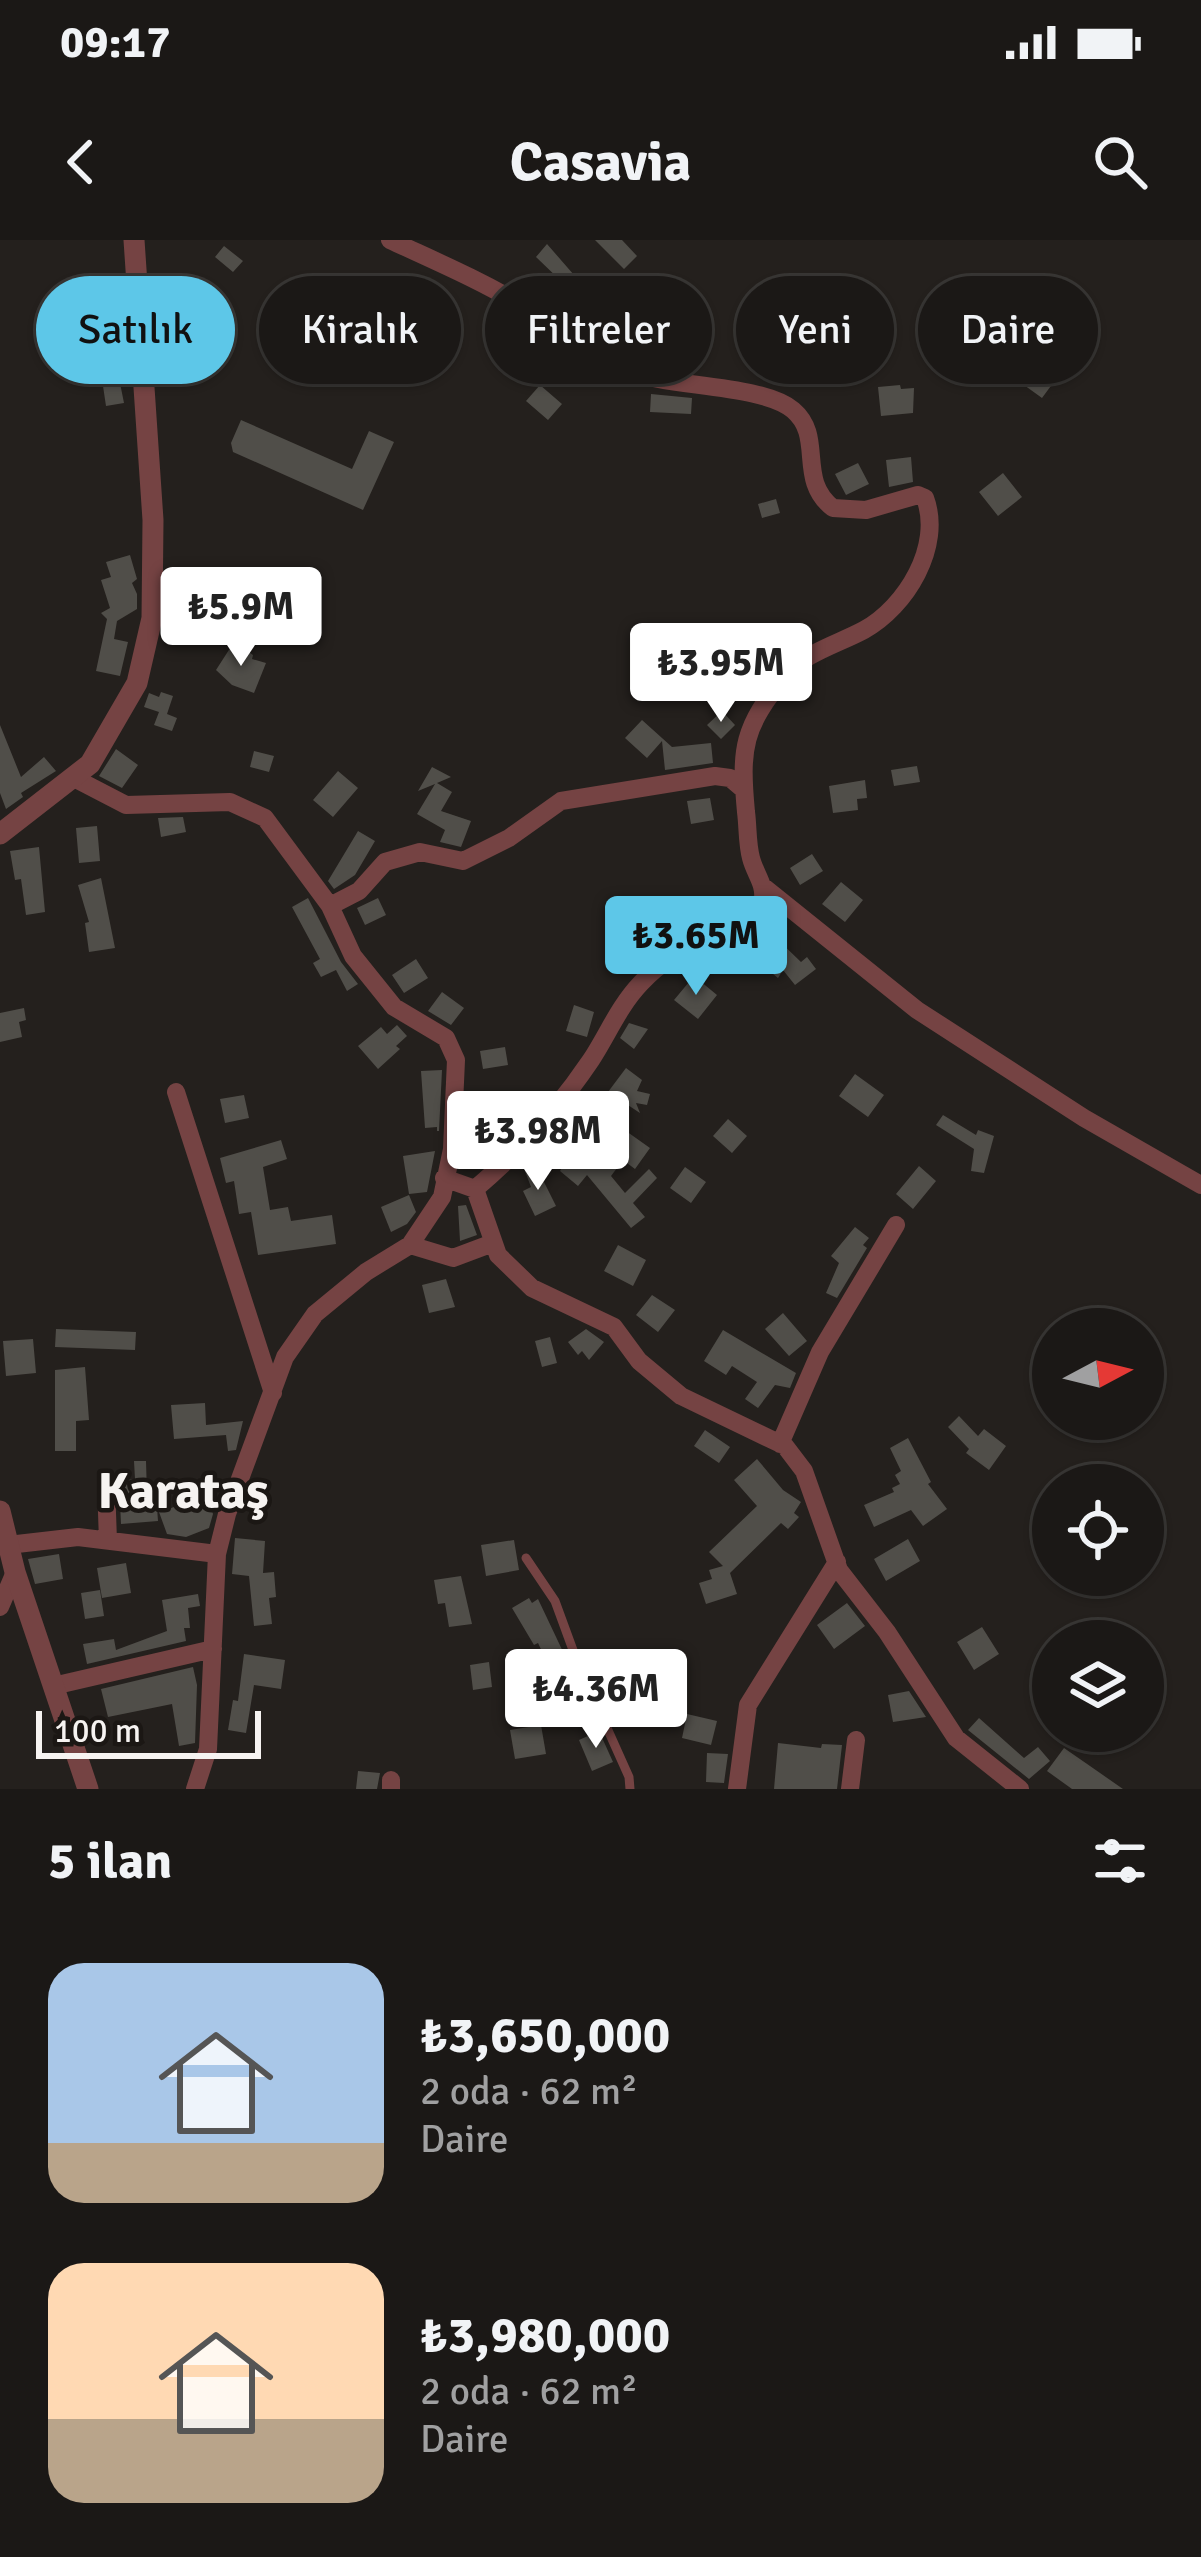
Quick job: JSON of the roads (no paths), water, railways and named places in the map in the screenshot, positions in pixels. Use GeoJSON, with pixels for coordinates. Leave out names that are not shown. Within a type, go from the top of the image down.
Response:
{"type":"FeatureCollection","features":[{"type":"Feature","properties":{"kind":"street"},"geometry":{"type":"LineString","coordinates":[[0,834],[90,764],[137,682],[152,618],[153,520],[134,240]]}},
{"type":"Feature","properties":{"kind":"street"},"geometry":{"type":"LineString","coordinates":[[390,240],[492,287],[615,368],[654,381],[784,404],[805,423],[814,488],[833,508],[853,512],[908,496],[925,498],[930,521],[925,554],[902,597],[862,631],[789,670],[748,731],[741,764],[750,856],[765,888],[917,1010],[1084,1118],[1201,1185]]}},
{"type":"Feature","properties":{"kind":"street"},"geometry":{"type":"LineString","coordinates":[[330,905],[358,891],[385,862],[419,852],[463,860],[509,838],[561,802],[715,776],[730,778],[744,790]]}},
{"type":"Feature","properties":{"kind":"street"},"geometry":{"type":"LineString","coordinates":[[72,777],[126,805],[230,802],[265,818],[330,905],[353,956],[394,1007],[446,1038],[456,1060],[452,1149],[442,1197],[410,1245],[366,1272],[315,1314],[285,1357],[217,1553],[208,1749],[195,1789]]}},
{"type":"Feature","properties":{"kind":"street"},"geometry":{"type":"LineString","coordinates":[[475,1190],[555,1112],[640,983],[691,944],[751,910],[763,900],[765,888]]}},
{"type":"Feature","properties":{"kind":"street"},"geometry":{"type":"LineString","coordinates":[[176,1092],[273,1393]]}},
{"type":"Feature","properties":{"kind":"street"},"geometry":{"type":"LineString","coordinates":[[444,1178],[475,1190]]}},
{"type":"Feature","properties":{"kind":"street"},"geometry":{"type":"LineString","coordinates":[[475,1190],[498,1255],[532,1288],[614,1327],[639,1361],[681,1396],[780,1444],[804,1471],[837,1562],[956,1738],[1020,1789]]}},
{"type":"Feature","properties":{"kind":"street"},"geometry":{"type":"LineString","coordinates":[[780,1444],[820,1352],[896,1226]]}},
{"type":"Feature","properties":{"kind":"street"},"geometry":{"type":"LineString","coordinates":[[410,1245],[453,1258],[493,1243]]}},
{"type":"Feature","properties":{"kind":"street"},"geometry":{"type":"LineString","coordinates":[[106,1484],[108,1541]]}},
{"type":"Feature","properties":{"kind":"street"},"geometry":{"type":"LineString","coordinates":[[0,1510],[15,1572],[88,1789]]}},
{"type":"Feature","properties":{"kind":"street"},"geometry":{"type":"LineString","coordinates":[[8,1546],[78,1537],[217,1553]]}},
{"type":"Feature","properties":{"kind":"street"},"geometry":{"type":"LineString","coordinates":[[737,1789],[748,1705],[837,1562]]}},
{"type":"Feature","properties":{"kind":"street"},"geometry":{"type":"LineString","coordinates":[[0,1607],[15,1572]]}},
{"type":"Feature","properties":{"kind":"street"},"geometry":{"type":"LineString","coordinates":[[53,1686],[213,1649]]}},
{"type":"Feature","properties":{"kind":"street"},"geometry":{"type":"LineString","coordinates":[[850,1789],[856,1740]]}},
{"type":"Feature","properties":{"kind":"lane"},"geometry":{"type":"LineString","coordinates":[[526,1558],[555,1601],[630,1789]]}},
{"type":"Feature","properties":{"kind":"district","name":"Karataş"},"geometry":{"type":"Point","coordinates":[183,1490]}}]}
